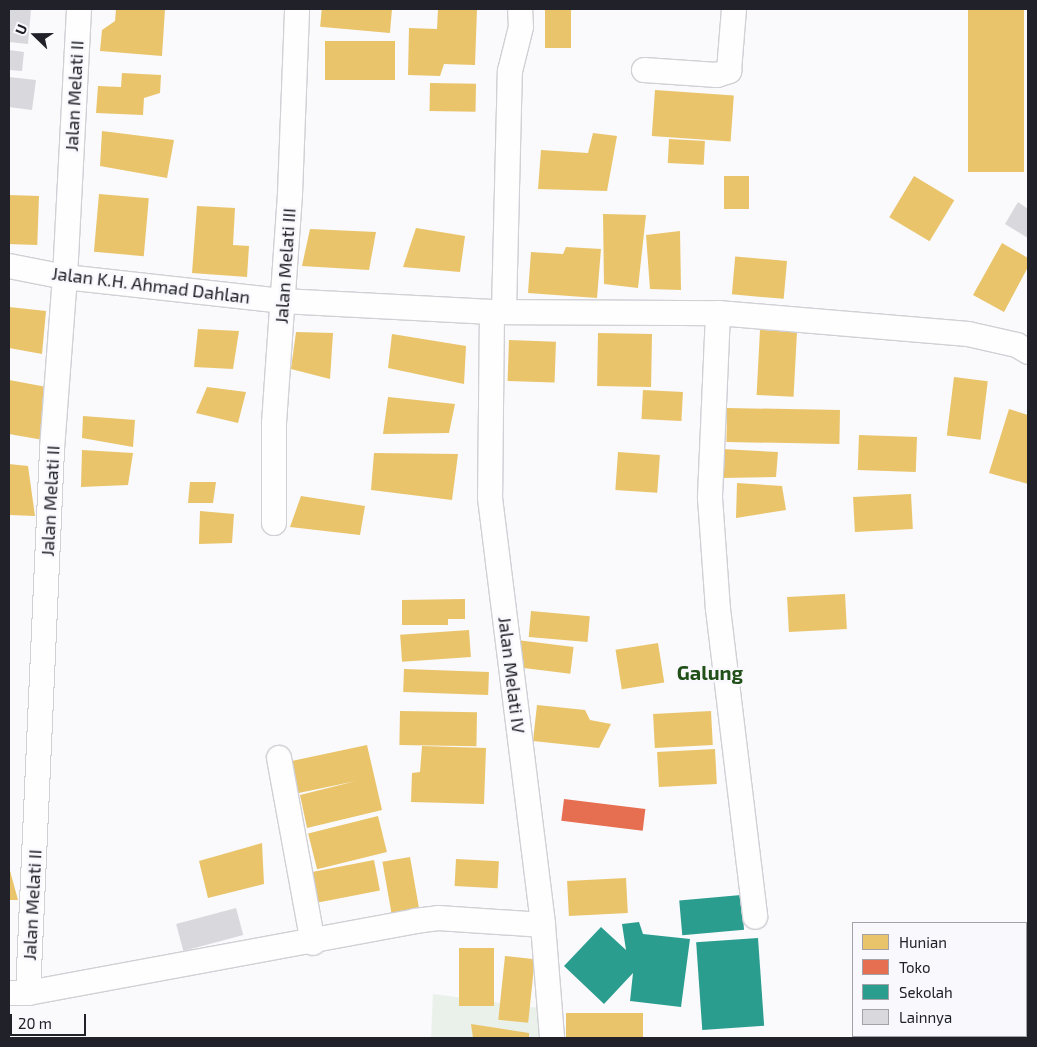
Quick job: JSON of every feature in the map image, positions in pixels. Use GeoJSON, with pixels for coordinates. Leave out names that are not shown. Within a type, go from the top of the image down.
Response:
{"type":"FeatureCollection","features":[{"type":"Feature","properties":{"kind":"street","name":"Jalan Melati II"},"geometry":{"type":"LineString","coordinates":[[18,993],[52,449],[65,277],[79,9]]}},
{"type":"Feature","properties":{"kind":"street","name":"Jalan Melati III"},"geometry":{"type":"LineString","coordinates":[[274,523],[274,422],[297,9]]}},
{"type":"Feature","properties":{"kind":"street","name":"Jalan Melati IV"},"geometry":{"type":"LineString","coordinates":[[520,9],[520,27],[510,71],[490,498],[544,925],[552,1038]]}},
{"type":"Feature","properties":{"kind":"street"},"geometry":{"type":"LineString","coordinates":[[644,70],[717,75],[729,71],[734,9]]}},
{"type":"Feature","properties":{"kind":"street","name":"Jalan K.H. Ahmad Dahlan"},"geometry":{"type":"LineString","coordinates":[[9,266],[65,277],[282,300],[498,311],[718,313],[968,334],[1017,345],[1028,352]]}},
{"type":"Feature","properties":{"kind":"street"},"geometry":{"type":"LineString","coordinates":[[718,313],[710,498],[718,609],[755,916]]}},
{"type":"Feature","properties":{"kind":"street"},"geometry":{"type":"LineString","coordinates":[[279,758],[313,943]]}},
{"type":"Feature","properties":{"kind":"street"},"geometry":{"type":"LineString","coordinates":[[18,993],[313,943],[438,918],[544,925]]}},
{"type":"Feature","properties":{"kind":"shaded area"},"geometry":{"type":"Polygon","coordinates":[[[433,994],[554,1010],[554,1038],[431,1038],[433,994]]]}},
{"type":"Feature","properties":{"kind":"building: Hunian"},"geometry":{"type":"Polygon","coordinates":[[[116,9],[165,9],[162,56],[100,51],[102,30],[115,21],[116,9]]]}},
{"type":"Feature","properties":{"kind":"building: Hunian"},"geometry":{"type":"Polygon","coordinates":[[[322,9],[392,9],[390,33],[320,27],[322,9]]]}},
{"type":"Feature","properties":{"kind":"building: Hunian"},"geometry":{"type":"Polygon","coordinates":[[[438,9],[477,9],[475,65],[444,64],[440,76],[408,75],[409,28],[437,29],[438,9]]]}},
{"type":"Feature","properties":{"kind":"building: Hunian"},"geometry":{"type":"Polygon","coordinates":[[[545,9],[571,9],[571,48],[545,48],[545,9]]]}},
{"type":"Feature","properties":{"kind":"building: Hunian"},"geometry":{"type":"Polygon","coordinates":[[[968,9],[1024,9],[1024,172],[968,172],[968,9]]]}},
{"type":"Feature","properties":{"kind":"building: Hunian"},"geometry":{"type":"Polygon","coordinates":[[[325,41],[395,41],[395,80],[325,80],[325,41]]]}},
{"type":"Feature","properties":{"kind":"building: Hunian"},"geometry":{"type":"Polygon","coordinates":[[[122,73],[161,75],[160,93],[144,98],[143,115],[96,113],[98,86],[121,87],[122,73]]]}},
{"type":"Feature","properties":{"kind":"building: Hunian"},"geometry":{"type":"Polygon","coordinates":[[[430,83],[476,84],[476,112],[430,111],[430,83]]]}},
{"type":"Feature","properties":{"kind":"building: Hunian"},"geometry":{"type":"Polygon","coordinates":[[[655,90],[734,96],[731,141],[652,136],[655,90]]]}},
{"type":"Feature","properties":{"kind":"building: Hunian"},"geometry":{"type":"Polygon","coordinates":[[[102,131],[174,140],[167,178],[100,166],[102,131]]]}},
{"type":"Feature","properties":{"kind":"building: Hunian"},"geometry":{"type":"Polygon","coordinates":[[[593,133],[617,136],[607,191],[538,189],[541,150],[588,153],[593,133]]]}},
{"type":"Feature","properties":{"kind":"building: Hunian"},"geometry":{"type":"Polygon","coordinates":[[[669,139],[705,141],[704,165],[668,163],[669,139]]]}},
{"type":"Feature","properties":{"kind":"building: Hunian"},"geometry":{"type":"Polygon","coordinates":[[[724,176],[749,176],[749,209],[724,209],[724,176]]]}},
{"type":"Feature","properties":{"kind":"building: Hunian"},"geometry":{"type":"Polygon","coordinates":[[[914,176],[954,200],[930,241],[889,217],[914,176]]]}},
{"type":"Feature","properties":{"kind":"building: Hunian"},"geometry":{"type":"Polygon","coordinates":[[[99,194],[149,198],[144,256],[94,252],[99,194]]]}},
{"type":"Feature","properties":{"kind":"building: Hunian"},"geometry":{"type":"Polygon","coordinates":[[[9,195],[39,196],[37,245],[9,244],[9,195]]]}},
{"type":"Feature","properties":{"kind":"building: Hunian"},"geometry":{"type":"Polygon","coordinates":[[[197,206],[235,208],[233,245],[249,246],[247,277],[192,273],[197,206]]]}},
{"type":"Feature","properties":{"kind":"building: Hunian"},"geometry":{"type":"Polygon","coordinates":[[[603,214],[646,215],[638,288],[604,284],[603,214]]]}},
{"type":"Feature","properties":{"kind":"building: Hunian"},"geometry":{"type":"Polygon","coordinates":[[[416,228],[465,236],[460,272],[403,267],[416,228]]]}},
{"type":"Feature","properties":{"kind":"building: Hunian"},"geometry":{"type":"Polygon","coordinates":[[[310,229],[376,232],[369,270],[302,266],[310,229]]]}},
{"type":"Feature","properties":{"kind":"building: Hunian"},"geometry":{"type":"Polygon","coordinates":[[[680,231],[681,290],[650,289],[646,235],[680,231]]]}},
{"type":"Feature","properties":{"kind":"building: Hunian"},"geometry":{"type":"Polygon","coordinates":[[[1002,243],[1028,258],[1028,267],[1004,312],[973,295],[1002,243]]]}},
{"type":"Feature","properties":{"kind":"building: Hunian"},"geometry":{"type":"Polygon","coordinates":[[[566,247],[601,249],[597,298],[528,293],[531,252],[563,254],[566,247]]]}},
{"type":"Feature","properties":{"kind":"building: Hunian"},"geometry":{"type":"Polygon","coordinates":[[[735,256],[787,261],[784,299],[732,294],[735,256]]]}},
{"type":"Feature","properties":{"kind":"building: Hunian"},"geometry":{"type":"Polygon","coordinates":[[[9,307],[46,311],[42,354],[9,348],[9,307]]]}},
{"type":"Feature","properties":{"kind":"building: Hunian"},"geometry":{"type":"Polygon","coordinates":[[[198,329],[239,331],[233,369],[194,367],[198,329]]]}},
{"type":"Feature","properties":{"kind":"building: Hunian"},"geometry":{"type":"Polygon","coordinates":[[[760,330],[797,332],[794,397],[757,395],[760,330]]]}},
{"type":"Feature","properties":{"kind":"building: Hunian"},"geometry":{"type":"Polygon","coordinates":[[[296,332],[333,333],[330,379],[291,369],[296,332]]]}},
{"type":"Feature","properties":{"kind":"building: Hunian"},"geometry":{"type":"Polygon","coordinates":[[[598,333],[652,334],[651,387],[597,386],[598,333]]]}},
{"type":"Feature","properties":{"kind":"building: Hunian"},"geometry":{"type":"Polygon","coordinates":[[[392,334],[466,346],[464,384],[388,368],[392,334]]]}},
{"type":"Feature","properties":{"kind":"building: Hunian"},"geometry":{"type":"Polygon","coordinates":[[[509,340],[556,342],[555,383],[508,381],[509,340]]]}},
{"type":"Feature","properties":{"kind":"building: Hunian"},"geometry":{"type":"Polygon","coordinates":[[[954,377],[988,381],[981,440],[947,436],[954,377]]]}},
{"type":"Feature","properties":{"kind":"building: Hunian"},"geometry":{"type":"Polygon","coordinates":[[[9,380],[52,388],[49,441],[9,434],[9,380]]]}},
{"type":"Feature","properties":{"kind":"building: Hunian"},"geometry":{"type":"Polygon","coordinates":[[[207,387],[246,392],[238,423],[196,413],[207,387]]]}},
{"type":"Feature","properties":{"kind":"building: Hunian"},"geometry":{"type":"Polygon","coordinates":[[[643,390],[683,392],[681,421],[641,419],[643,390]]]}},
{"type":"Feature","properties":{"kind":"building: Hunian"},"geometry":{"type":"Polygon","coordinates":[[[388,397],[455,404],[449,433],[383,434],[388,397]]]}},
{"type":"Feature","properties":{"kind":"building: Hunian"},"geometry":{"type":"Polygon","coordinates":[[[727,408],[840,410],[839,444],[726,442],[727,408]]]}},
{"type":"Feature","properties":{"kind":"building: Hunian"},"geometry":{"type":"Polygon","coordinates":[[[1009,409],[1028,415],[1028,484],[989,473],[1009,409]]]}},
{"type":"Feature","properties":{"kind":"building: Hunian"},"geometry":{"type":"Polygon","coordinates":[[[83,416],[135,420],[133,447],[82,438],[83,416]]]}},
{"type":"Feature","properties":{"kind":"building: Hunian"},"geometry":{"type":"Polygon","coordinates":[[[859,435],[917,437],[916,472],[858,470],[859,435]]]}},
{"type":"Feature","properties":{"kind":"building: Hunian"},"geometry":{"type":"Polygon","coordinates":[[[722,449],[778,452],[776,477],[722,478],[722,449]]]}},
{"type":"Feature","properties":{"kind":"building: Hunian"},"geometry":{"type":"Polygon","coordinates":[[[82,450],[133,453],[128,485],[81,487],[82,450]]]}},
{"type":"Feature","properties":{"kind":"building: Hunian"},"geometry":{"type":"Polygon","coordinates":[[[618,452],[660,455],[657,493],[615,490],[618,452]]]}},
{"type":"Feature","properties":{"kind":"building: Hunian"},"geometry":{"type":"Polygon","coordinates":[[[374,453],[458,454],[452,500],[371,490],[374,453]]]}},
{"type":"Feature","properties":{"kind":"building: Hunian"},"geometry":{"type":"Polygon","coordinates":[[[9,464],[28,466],[35,516],[9,515],[9,464]]]}},
{"type":"Feature","properties":{"kind":"building: Hunian"},"geometry":{"type":"Polygon","coordinates":[[[190,482],[216,482],[213,503],[188,503],[190,482]]]}},
{"type":"Feature","properties":{"kind":"building: Hunian"},"geometry":{"type":"Polygon","coordinates":[[[737,483],[782,486],[786,510],[736,518],[737,483]]]}},
{"type":"Feature","properties":{"kind":"building: Hunian"},"geometry":{"type":"Polygon","coordinates":[[[911,494],[913,529],[855,532],[853,497],[911,494]]]}},
{"type":"Feature","properties":{"kind":"building: Hunian"},"geometry":{"type":"Polygon","coordinates":[[[301,496],[365,506],[360,535],[290,527],[301,496]]]}},
{"type":"Feature","properties":{"kind":"building: Hunian"},"geometry":{"type":"Polygon","coordinates":[[[200,511],[234,514],[232,543],[199,544],[200,511]]]}},
{"type":"Feature","properties":{"kind":"building: Hunian"},"geometry":{"type":"Polygon","coordinates":[[[845,594],[847,629],[789,632],[787,597],[845,594]]]}},
{"type":"Feature","properties":{"kind":"building: Hunian"},"geometry":{"type":"Polygon","coordinates":[[[465,599],[465,619],[448,619],[448,625],[402,625],[402,600],[465,599]]]}},
{"type":"Feature","properties":{"kind":"building: Hunian"},"geometry":{"type":"Polygon","coordinates":[[[531,611],[590,616],[588,642],[529,637],[531,611]]]}},
{"type":"Feature","properties":{"kind":"building: Hunian"},"geometry":{"type":"Polygon","coordinates":[[[469,630],[471,657],[402,662],[400,635],[469,630]]]}},
{"type":"Feature","properties":{"kind":"building: Hunian"},"geometry":{"type":"Polygon","coordinates":[[[517,640],[574,647],[570,674],[514,667],[517,640]]]}},
{"type":"Feature","properties":{"kind":"building: Hunian"},"geometry":{"type":"Polygon","coordinates":[[[658,643],[664,683],[622,689],[616,650],[658,643]]]}},
{"type":"Feature","properties":{"kind":"building: Hunian"},"geometry":{"type":"Polygon","coordinates":[[[404,669],[489,672],[488,695],[403,692],[404,669]]]}},
{"type":"Feature","properties":{"kind":"building: Hunian"},"geometry":{"type":"Polygon","coordinates":[[[537,705],[585,710],[590,720],[611,724],[599,748],[533,741],[537,705]]]}},
{"type":"Feature","properties":{"kind":"building: Hunian"},"geometry":{"type":"Polygon","coordinates":[[[400,711],[477,712],[476,746],[399,745],[400,711]]]}},
{"type":"Feature","properties":{"kind":"building: Hunian"},"geometry":{"type":"Polygon","coordinates":[[[711,711],[713,745],[655,748],[653,714],[711,711]]]}},
{"type":"Feature","properties":{"kind":"building: Hunian"},"geometry":{"type":"Polygon","coordinates":[[[367,745],[382,810],[307,828],[300,795],[356,781],[294,794],[287,762],[367,745]]]}},
{"type":"Feature","properties":{"kind":"building: Hunian"},"geometry":{"type":"Polygon","coordinates":[[[422,746],[486,748],[484,804],[411,802],[412,773],[420,772],[422,746]]]}},
{"type":"Feature","properties":{"kind":"building: Hunian"},"geometry":{"type":"Polygon","coordinates":[[[715,749],[717,784],[659,787],[657,752],[715,749]]]}},
{"type":"Feature","properties":{"kind":"building: Hunian"},"geometry":{"type":"Polygon","coordinates":[[[378,816],[387,852],[317,869],[308,833],[378,816]]]}},
{"type":"Feature","properties":{"kind":"building: Hunian"},"geometry":{"type":"Polygon","coordinates":[[[262,843],[264,884],[208,898],[199,861],[262,843]]]}},
{"type":"Feature","properties":{"kind":"building: Hunian"},"geometry":{"type":"Polygon","coordinates":[[[410,857],[419,908],[391,913],[382,862],[410,857]]]}},
{"type":"Feature","properties":{"kind":"building: Hunian"},"geometry":{"type":"Polygon","coordinates":[[[456,859],[499,861],[498,888],[455,886],[456,859]]]}},
{"type":"Feature","properties":{"kind":"building: Hunian"},"geometry":{"type":"Polygon","coordinates":[[[374,860],[380,890],[318,902],[312,872],[374,860]]]}},
{"type":"Feature","properties":{"kind":"building: Hunian"},"geometry":{"type":"Polygon","coordinates":[[[9,867],[18,900],[9,900],[9,867]]]}},
{"type":"Feature","properties":{"kind":"building: Hunian"},"geometry":{"type":"Polygon","coordinates":[[[626,878],[628,913],[569,916],[567,881],[626,878]]]}},
{"type":"Feature","properties":{"kind":"building: Hunian"},"geometry":{"type":"Polygon","coordinates":[[[459,948],[494,948],[494,1006],[459,1006],[459,948]]]}},
{"type":"Feature","properties":{"kind":"building: Hunian"},"geometry":{"type":"Polygon","coordinates":[[[505,956],[535,959],[528,1023],[498,1020],[505,956]]]}},
{"type":"Feature","properties":{"kind":"building: Hunian"},"geometry":{"type":"Polygon","coordinates":[[[566,1013],[643,1013],[643,1038],[566,1038],[566,1013]]]}},
{"type":"Feature","properties":{"kind":"building: Hunian"},"geometry":{"type":"Polygon","coordinates":[[[471,1024],[529,1033],[529,1038],[473,1038],[471,1024]]]}},
{"type":"Feature","properties":{"kind":"building: Toko"},"geometry":{"type":"Polygon","coordinates":[[[564,799],[645,809],[643,831],[561,821],[564,799]]]}},
{"type":"Feature","properties":{"kind":"building: Sekolah"},"geometry":{"type":"Polygon","coordinates":[[[741,895],[744,930],[682,935],[679,900],[741,895]]]}},
{"type":"Feature","properties":{"kind":"building: Sekolah"},"geometry":{"type":"Polygon","coordinates":[[[639,922],[643,934],[690,939],[681,1007],[630,1001],[633,973],[604,1004],[564,966],[601,927],[626,950],[622,924],[639,922]]]}},
{"type":"Feature","properties":{"kind":"building: Sekolah"},"geometry":{"type":"Polygon","coordinates":[[[758,938],[764,1026],[702,1030],[696,942],[758,938]]]}},
{"type":"Feature","properties":{"kind":"building: Lainnya"},"geometry":{"type":"Polygon","coordinates":[[[9,9],[31,9],[28,44],[9,42],[9,9]]]}},
{"type":"Feature","properties":{"kind":"building: Lainnya"},"geometry":{"type":"Polygon","coordinates":[[[9,50],[24,52],[22,71],[9,70],[9,50]]]}},
{"type":"Feature","properties":{"kind":"building: Lainnya"},"geometry":{"type":"Polygon","coordinates":[[[9,77],[36,80],[32,110],[9,107],[9,77]]]}},
{"type":"Feature","properties":{"kind":"building: Lainnya"},"geometry":{"type":"Polygon","coordinates":[[[1018,202],[1028,209],[1028,238],[1005,224],[1018,202]]]}},
{"type":"Feature","properties":{"kind":"building: Lainnya"},"geometry":{"type":"Polygon","coordinates":[[[236,908],[243,935],[183,951],[176,924],[236,908]]]}},
{"type":"Feature","properties":{"kind":"district","name":"Galung"},"geometry":{"type":"Point","coordinates":[710,672]}}]}
